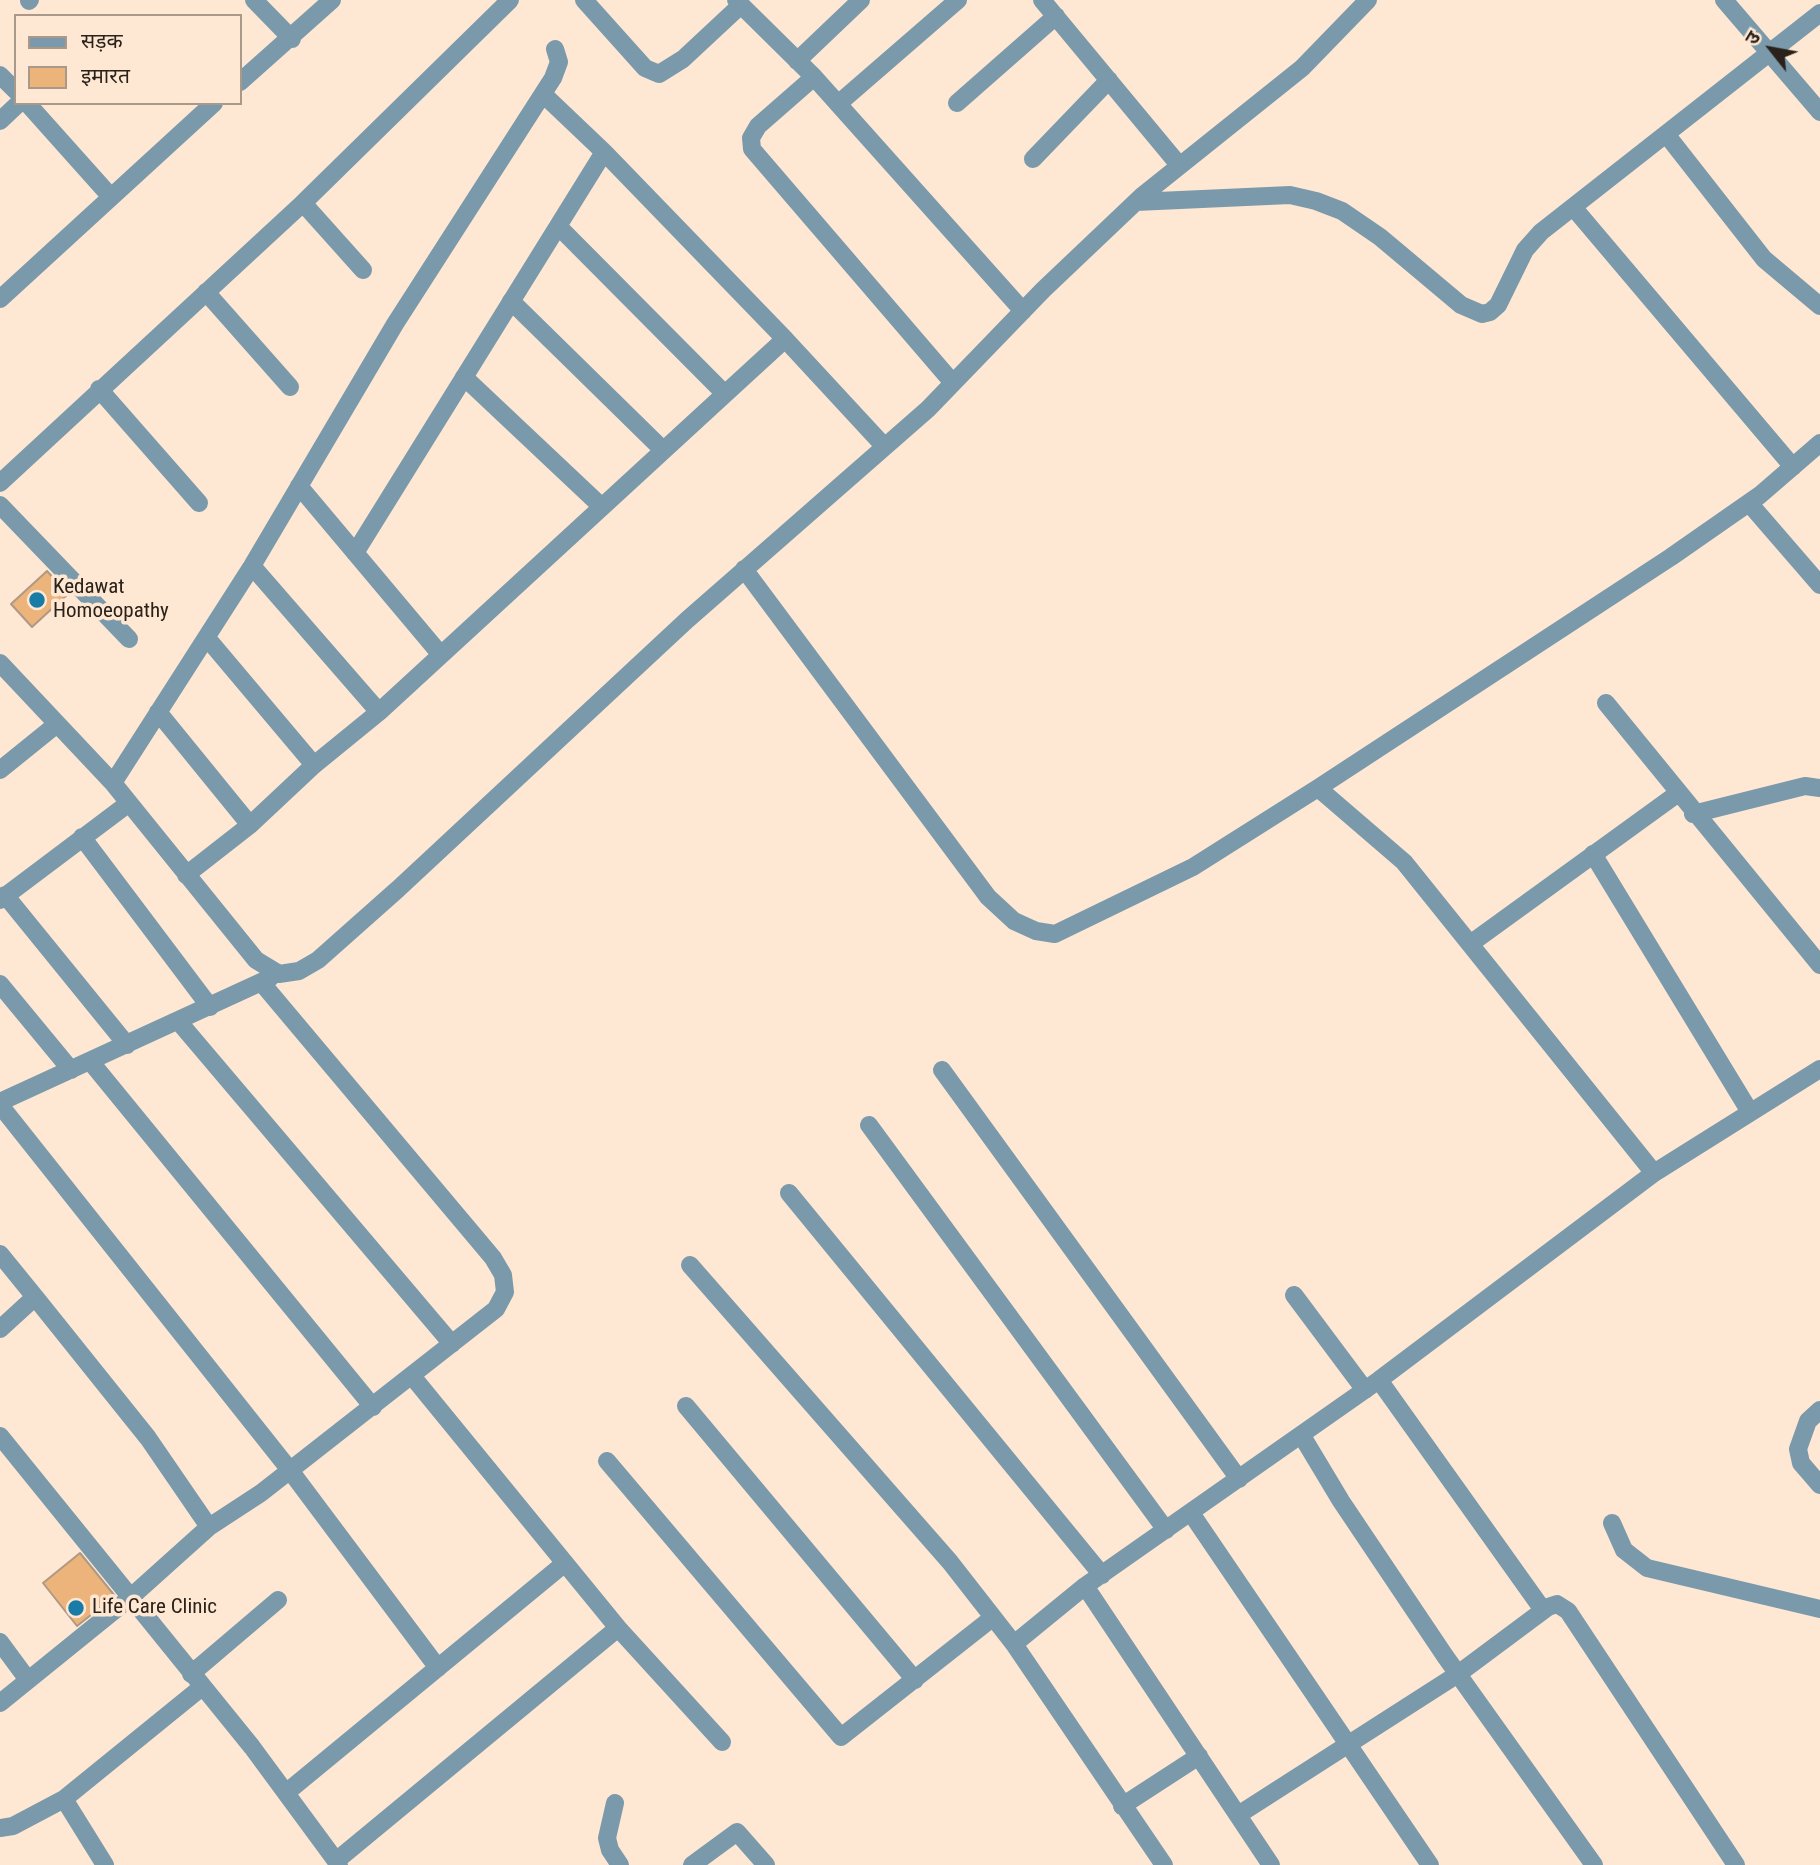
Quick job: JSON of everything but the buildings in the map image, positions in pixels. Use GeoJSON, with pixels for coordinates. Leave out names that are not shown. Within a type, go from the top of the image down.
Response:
{"type":"FeatureCollection","features":[{"type":"Feature","properties":{"kind":"street"},"geometry":{"type":"LineString","coordinates":[[254,0],[292,39]]}},
{"type":"Feature","properties":{"kind":"street"},"geometry":{"type":"LineString","coordinates":[[242,80],[292,39],[332,0]]}},
{"type":"Feature","properties":{"kind":"street"},"geometry":{"type":"LineString","coordinates":[[0,483],[303,203],[510,0]]}},
{"type":"Feature","properties":{"kind":"street"},"geometry":{"type":"LineString","coordinates":[[584,0],[645,68],[659,74],[683,60],[739,3],[814,77],[1023,311]]}},
{"type":"Feature","properties":{"kind":"street"},"geometry":{"type":"LineString","coordinates":[[797,61],[861,0]]}},
{"type":"Feature","properties":{"kind":"street"},"geometry":{"type":"LineString","coordinates":[[838,104],[958,0]]}},
{"type":"Feature","properties":{"kind":"street"},"geometry":{"type":"LineString","coordinates":[[1042,0],[1179,165]]}},
{"type":"Feature","properties":{"kind":"street"},"geometry":{"type":"LineString","coordinates":[[439,1668],[289,1469],[0,1103],[261,982],[279,974],[299,971],[318,960],[439,853],[744,569],[953,383],[1136,202],[1301,68],[1368,0]]}},
{"type":"Feature","properties":{"kind":"street"},"geometry":{"type":"LineString","coordinates":[[1724,0],[1820,112]]}},
{"type":"Feature","properties":{"kind":"street"},"geometry":{"type":"LineString","coordinates":[[1136,202],[1290,195],[1315,201],[1342,211],[1380,237],[1461,305],[1482,314],[1497,305],[1525,250],[1541,232],[1820,13]]}},
{"type":"Feature","properties":{"kind":"street"},"geometry":{"type":"LineString","coordinates":[[957,103],[1056,16]]}},
{"type":"Feature","properties":{"kind":"street"},"geometry":{"type":"LineString","coordinates":[[113,783],[252,566],[395,324],[543,94],[558,68],[555,50]]}},
{"type":"Feature","properties":{"kind":"street"},"geometry":{"type":"LineString","coordinates":[[0,75],[14,89]]}},
{"type":"Feature","properties":{"kind":"street"},"geometry":{"type":"LineString","coordinates":[[814,77],[758,126],[751,138],[752,149],[953,383]]}},
{"type":"Feature","properties":{"kind":"street"},"geometry":{"type":"LineString","coordinates":[[1033,159],[1109,80]]}},
{"type":"Feature","properties":{"kind":"street"},"geometry":{"type":"LineString","coordinates":[[543,94],[604,152],[785,339],[884,446]]}},
{"type":"Feature","properties":{"kind":"street"},"geometry":{"type":"LineString","coordinates":[[0,121],[17,105]]}},
{"type":"Feature","properties":{"kind":"street"},"geometry":{"type":"LineString","coordinates":[[29,105],[111,197]]}},
{"type":"Feature","properties":{"kind":"street"},"geometry":{"type":"LineString","coordinates":[[0,299],[111,197],[202,107]]}},
{"type":"Feature","properties":{"kind":"street"},"geometry":{"type":"LineString","coordinates":[[1666,134],[1764,259],[1820,306]]}},
{"type":"Feature","properties":{"kind":"street"},"geometry":{"type":"LineString","coordinates":[[355,553],[604,152]]}},
{"type":"Feature","properties":{"kind":"street"},"geometry":{"type":"LineString","coordinates":[[303,203],[363,270]]}},
{"type":"Feature","properties":{"kind":"street"},"geometry":{"type":"LineString","coordinates":[[1573,207],[1793,467]]}},
{"type":"Feature","properties":{"kind":"street"},"geometry":{"type":"LineString","coordinates":[[558,226],[725,394]]}},
{"type":"Feature","properties":{"kind":"street"},"geometry":{"type":"LineString","coordinates":[[206,292],[290,387]]}},
{"type":"Feature","properties":{"kind":"street"},"geometry":{"type":"LineString","coordinates":[[511,301],[663,450]]}},
{"type":"Feature","properties":{"kind":"street"},"geometry":{"type":"LineString","coordinates":[[187,875],[250,825],[314,765],[379,712],[785,339]]}},
{"type":"Feature","properties":{"kind":"street"},"geometry":{"type":"LineString","coordinates":[[464,377],[602,507]]}},
{"type":"Feature","properties":{"kind":"street"},"geometry":{"type":"LineString","coordinates":[[99,389],[199,503]]}},
{"type":"Feature","properties":{"kind":"street"},"geometry":{"type":"LineString","coordinates":[[744,569],[988,897],[1014,921],[1037,931],[1055,934],[1193,867],[1318,789],[1749,503],[1820,443]]}},
{"type":"Feature","properties":{"kind":"street"},"geometry":{"type":"LineString","coordinates":[[299,486],[441,655]]}},
{"type":"Feature","properties":{"kind":"street"},"geometry":{"type":"LineString","coordinates":[[1749,503],[1820,585]]}},
{"type":"Feature","properties":{"kind":"street"},"geometry":{"type":"LineString","coordinates":[[0,506],[129,639]]}},
{"type":"Feature","properties":{"kind":"street"},"geometry":{"type":"LineString","coordinates":[[252,566],[379,712]]}},
{"type":"Feature","properties":{"kind":"street"},"geometry":{"type":"LineString","coordinates":[[207,638],[314,765]]}},
{"type":"Feature","properties":{"kind":"street"},"geometry":{"type":"LineString","coordinates":[[0,663],[113,783],[256,960],[279,974]]}},
{"type":"Feature","properties":{"kind":"street"},"geometry":{"type":"LineString","coordinates":[[1606,703],[1693,814],[1820,965]]}},
{"type":"Feature","properties":{"kind":"street"},"geometry":{"type":"LineString","coordinates":[[158,712],[250,825]]}},
{"type":"Feature","properties":{"kind":"street"},"geometry":{"type":"LineString","coordinates":[[0,770],[57,724]]}},
{"type":"Feature","properties":{"kind":"street"},"geometry":{"type":"LineString","coordinates":[[1693,814],[1805,786],[1820,788]]}},
{"type":"Feature","properties":{"kind":"street"},"geometry":{"type":"LineString","coordinates":[[1318,789],[1404,862],[1654,1173]]}},
{"type":"Feature","properties":{"kind":"street"},"geometry":{"type":"LineString","coordinates":[[1470,944],[1677,794]]}},
{"type":"Feature","properties":{"kind":"street"},"geometry":{"type":"LineString","coordinates":[[127,1045],[3,897],[129,803]]}},
{"type":"Feature","properties":{"kind":"street"},"geometry":{"type":"LineString","coordinates":[[82,836],[209,1007]]}},
{"type":"Feature","properties":{"kind":"street"},"geometry":{"type":"LineString","coordinates":[[1594,854],[1751,1112]]}},
{"type":"Feature","properties":{"kind":"street"},"geometry":{"type":"LineString","coordinates":[[0,1703],[131,1597],[209,1527],[261,1493],[496,1309],[505,1292],[503,1275],[493,1258],[261,982]]}},
{"type":"Feature","properties":{"kind":"street"},"geometry":{"type":"LineString","coordinates":[[0,984],[71,1070]]}},
{"type":"Feature","properties":{"kind":"street"},"geometry":{"type":"LineString","coordinates":[[179,1022],[452,1344]]}},
{"type":"Feature","properties":{"kind":"street"},"geometry":{"type":"LineString","coordinates":[[90,1061],[373,1406]]}},
{"type":"Feature","properties":{"kind":"street"},"geometry":{"type":"LineString","coordinates":[[1014,1644],[1085,1586],[1302,1436],[1654,1173],[1820,1069]]}},
{"type":"Feature","properties":{"kind":"street"},"geometry":{"type":"LineString","coordinates":[[942,1070],[1239,1479]]}},
{"type":"Feature","properties":{"kind":"street"},"geometry":{"type":"LineString","coordinates":[[869,1125],[1166,1530]]}},
{"type":"Feature","properties":{"kind":"street"},"geometry":{"type":"LineString","coordinates":[[789,1193],[1102,1575]]}},
{"type":"Feature","properties":{"kind":"street"},"geometry":{"type":"LineString","coordinates":[[0,1254],[148,1438],[209,1527]]}},
{"type":"Feature","properties":{"kind":"street"},"geometry":{"type":"LineString","coordinates":[[690,1265],[950,1562],[991,1619],[1014,1644],[1164,1865]]}},
{"type":"Feature","properties":{"kind":"street"},"geometry":{"type":"LineString","coordinates":[[1294,1295],[1372,1385],[1543,1611]]}},
{"type":"Feature","properties":{"kind":"street"},"geometry":{"type":"LineString","coordinates":[[0,1329],[35,1297]]}},
{"type":"Feature","properties":{"kind":"street"},"geometry":{"type":"LineString","coordinates":[[412,1376],[618,1628],[722,1742]]}},
{"type":"Feature","properties":{"kind":"street"},"geometry":{"type":"LineString","coordinates":[[686,1406],[915,1680]]}},
{"type":"Feature","properties":{"kind":"street"},"geometry":{"type":"LineString","coordinates":[[1820,1410],[1808,1421],[1798,1449],[1801,1463],[1820,1485]]}},
{"type":"Feature","properties":{"kind":"street"},"geometry":{"type":"LineString","coordinates":[[0,1436],[287,1792],[338,1863],[618,1628]]}},
{"type":"Feature","properties":{"kind":"street"},"geometry":{"type":"LineString","coordinates":[[1302,1436],[1341,1501],[1458,1674],[1594,1865]]}},
{"type":"Feature","properties":{"kind":"street"},"geometry":{"type":"LineString","coordinates":[[607,1461],[841,1737],[991,1619]]}},
{"type":"Feature","properties":{"kind":"street"},"geometry":{"type":"LineString","coordinates":[[1191,1513],[1430,1865]]}},
{"type":"Feature","properties":{"kind":"street"},"geometry":{"type":"LineString","coordinates":[[1612,1523],[1624,1550],[1647,1568],[1820,1609]]}},
{"type":"Feature","properties":{"kind":"street"},"geometry":{"type":"LineString","coordinates":[[287,1792],[565,1563]]}},
{"type":"Feature","properties":{"kind":"street"},"geometry":{"type":"LineString","coordinates":[[1085,1586],[1271,1865]]}},
{"type":"Feature","properties":{"kind":"street"},"geometry":{"type":"LineString","coordinates":[[0,1829],[64,1799],[197,1681],[278,1600]]}},
{"type":"Feature","properties":{"kind":"street"},"geometry":{"type":"LineString","coordinates":[[1238,1815],[1458,1674],[1543,1611],[1557,1604],[1568,1611],[1735,1865]]}},
{"type":"Feature","properties":{"kind":"street"},"geometry":{"type":"LineString","coordinates":[[0,1642],[29,1680]]}},
{"type":"Feature","properties":{"kind":"street"},"geometry":{"type":"LineString","coordinates":[[1122,1806],[1199,1756]]}},
{"type":"Feature","properties":{"kind":"street"},"geometry":{"type":"LineString","coordinates":[[64,1799],[105,1865]]}},
{"type":"Feature","properties":{"kind":"street"},"geometry":{"type":"LineString","coordinates":[[615,1803],[608,1824],[607,1838],[610,1850],[620,1865]]}},
{"type":"Feature","properties":{"kind":"street"},"geometry":{"type":"LineString","coordinates":[[692,1865],[737,1832],[766,1865]]}},
{"type":"Feature","properties":{"kind":"place","name":"Kedawat Homoeopathy"},"geometry":{"type":"Point","coordinates":[37,600]}},
{"type":"Feature","properties":{"kind":"place","name":"Life Care Clinic"},"geometry":{"type":"Point","coordinates":[76,1608]}}]}
